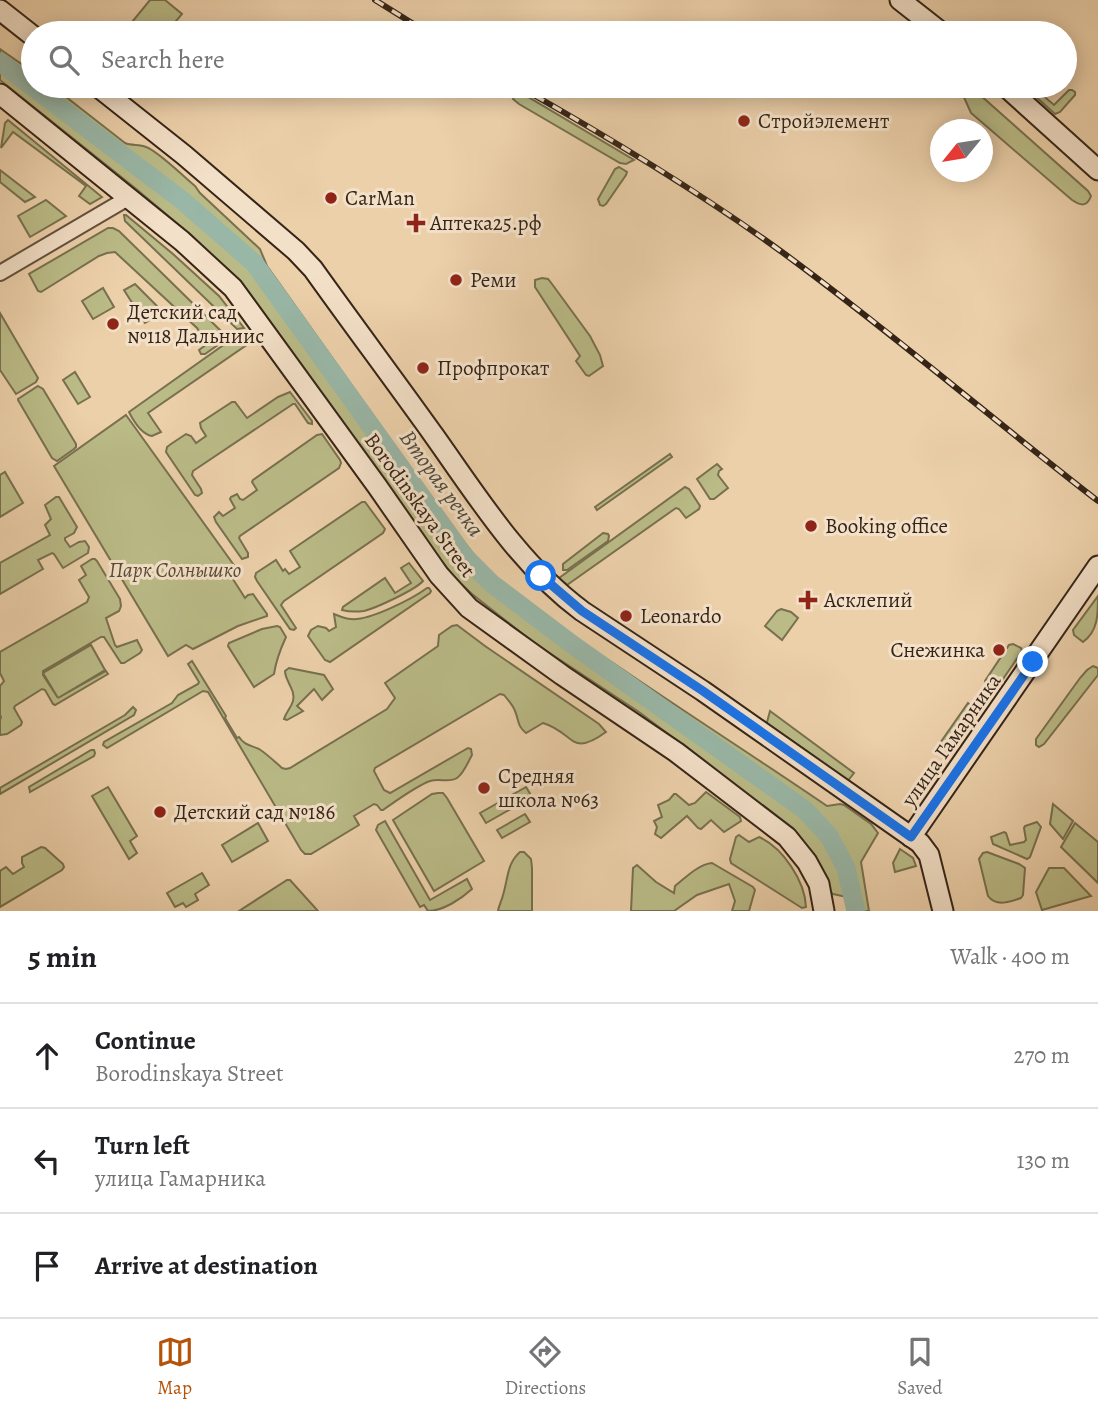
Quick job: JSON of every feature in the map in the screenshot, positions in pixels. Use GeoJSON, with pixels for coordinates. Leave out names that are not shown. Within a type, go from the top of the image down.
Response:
{"type":"FeatureCollection","features":[{"type":"Feature","properties":{"kind":"main road"},"geometry":{"type":"LineString","coordinates":[[900,0],[927,21]]}},
{"type":"Feature","properties":{"kind":"main road"},"geometry":{"type":"LineString","coordinates":[[0,10],[21,27]]}},
{"type":"Feature","properties":{"kind":"main road","name":"Borodinskaya Street"},"geometry":{"type":"LineString","coordinates":[[0,94],[182,241],[233,288],[439,575],[469,608],[676,752],[787,837],[807,862],[819,884],[824,911]]}},
{"type":"Feature","properties":{"kind":"main road"},"geometry":{"type":"LineString","coordinates":[[112,98],[194,164],[296,251],[313,269],[499,527],[541,576],[582,611],[703,691],[911,837]]}},
{"type":"Feature","properties":{"kind":"main road"},"geometry":{"type":"LineString","coordinates":[[1018,98],[1098,170]]}},
{"type":"Feature","properties":{"kind":"main road","name":"улица Гамарника"},"geometry":{"type":"LineString","coordinates":[[943,911],[929,855],[911,837],[1098,566]]}},
{"type":"Feature","properties":{"kind":"street"},"geometry":{"type":"LineString","coordinates":[[0,273],[128,198]]}},
{"type":"Feature","properties":{"kind":"green space"},"geometry":{"type":"Polygon","coordinates":[[[150,0],[165,0],[182,14],[176,21],[133,21],[150,0]]]}},
{"type":"Feature","properties":{"kind":"green space"},"geometry":{"type":"Polygon","coordinates":[[[0,49],[21,64],[21,97],[0,80],[0,49]]]}},
{"type":"Feature","properties":{"kind":"green space"},"geometry":{"type":"Polygon","coordinates":[[[22,98],[67,98],[125,143],[151,149],[195,186],[260,249],[267,266],[444,515],[490,573],[520,599],[827,806],[844,805],[871,824],[878,833],[861,862],[869,911],[851,911],[847,897],[829,891],[708,764],[639,712],[533,642],[456,579],[241,283],[191,235],[22,98]]]}},
{"type":"Feature","properties":{"kind":"green space"},"geometry":{"type":"Polygon","coordinates":[[[530,98],[634,160],[626,164],[620,163],[513,99],[530,98]]]}},
{"type":"Feature","properties":{"kind":"green space"},"geometry":{"type":"Polygon","coordinates":[[[964,98],[983,98],[1088,191],[1091,196],[1088,202],[1081,204],[1072,200],[993,132],[993,119],[978,119],[971,113],[964,98]]]}},
{"type":"Feature","properties":{"kind":"green space"},"geometry":{"type":"Polygon","coordinates":[[[1037,98],[1046,98],[1054,105],[1061,98],[1072,98],[1055,114],[1037,98]]]}},
{"type":"Feature","properties":{"kind":"green space"},"geometry":{"type":"Polygon","coordinates":[[[8,120],[102,197],[90,204],[79,196],[86,186],[13,132],[1,148],[5,123],[8,120]]]}},
{"type":"Feature","properties":{"kind":"green space"},"geometry":{"type":"Polygon","coordinates":[[[619,167],[627,172],[626,175],[606,204],[600,205],[598,199],[615,169],[619,167]]]}},
{"type":"Feature","properties":{"kind":"green space"},"geometry":{"type":"Polygon","coordinates":[[[0,170],[35,197],[25,202],[0,182],[0,170]]]}},
{"type":"Feature","properties":{"kind":"green space"},"geometry":{"type":"Polygon","coordinates":[[[46,200],[66,216],[30,237],[18,216],[46,200]]]}},
{"type":"Feature","properties":{"kind":"green space"},"geometry":{"type":"Polygon","coordinates":[[[124,215],[173,254],[219,296],[244,328],[237,329],[125,221],[124,215]]]}},
{"type":"Feature","properties":{"kind":"green space"},"geometry":{"type":"Polygon","coordinates":[[[108,228],[119,231],[224,334],[225,340],[201,354],[199,350],[207,344],[197,328],[115,252],[99,256],[41,292],[38,291],[29,274],[108,228]]]}},
{"type":"Feature","properties":{"kind":"green space"},"geometry":{"type":"Polygon","coordinates":[[[548,279],[552,284],[590,336],[600,355],[603,366],[589,376],[576,361],[580,356],[535,287],[535,280],[548,279]]]}},
{"type":"Feature","properties":{"kind":"green space"},"geometry":{"type":"Polygon","coordinates":[[[135,284],[163,312],[145,323],[124,290],[135,284]]]}},
{"type":"Feature","properties":{"kind":"green space"},"geometry":{"type":"Polygon","coordinates":[[[103,288],[114,307],[93,319],[82,301],[103,288]]]}},
{"type":"Feature","properties":{"kind":"green space"},"geometry":{"type":"Polygon","coordinates":[[[0,313],[38,378],[16,394],[0,370],[0,313]]]}},
{"type":"Feature","properties":{"kind":"green space"},"geometry":{"type":"Polygon","coordinates":[[[242,337],[249,341],[248,344],[148,413],[161,432],[152,436],[138,427],[129,412],[232,339],[242,337]]]}},
{"type":"Feature","properties":{"kind":"green space"},"geometry":{"type":"Polygon","coordinates":[[[75,372],[90,397],[78,404],[63,380],[75,372]]]}},
{"type":"Feature","properties":{"kind":"green space"},"geometry":{"type":"Polygon","coordinates":[[[38,386],[43,389],[76,444],[74,449],[57,461],[52,458],[18,400],[38,386]]]}},
{"type":"Feature","properties":{"kind":"green space"},"geometry":{"type":"Polygon","coordinates":[[[290,392],[312,424],[308,423],[293,404],[193,471],[192,475],[202,493],[195,495],[166,452],[167,447],[186,434],[196,443],[206,436],[200,423],[232,402],[235,402],[247,418],[290,392]]]}},
{"type":"Feature","properties":{"kind":"green space","name":"Парк Солнышко"},"geometry":{"type":"Polygon","coordinates":[[[126,415],[236,568],[229,573],[245,598],[253,594],[267,616],[238,626],[193,649],[186,645],[168,656],[54,466],[126,415]]]}},
{"type":"Feature","properties":{"kind":"green space"},"geometry":{"type":"Polygon","coordinates":[[[322,434],[340,460],[339,468],[240,536],[248,553],[248,557],[242,559],[214,517],[219,512],[223,516],[235,508],[231,497],[237,494],[243,500],[257,490],[253,480],[322,434]]]}},
{"type":"Feature","properties":{"kind":"green space"},"geometry":{"type":"Polygon","coordinates":[[[670,454],[672,457],[597,510],[595,507],[670,454]]]}},
{"type":"Feature","properties":{"kind":"green space"},"geometry":{"type":"Polygon","coordinates":[[[717,464],[722,469],[718,475],[728,488],[710,499],[697,479],[717,464]]]}},
{"type":"Feature","properties":{"kind":"green space"},"geometry":{"type":"Polygon","coordinates":[[[5,472],[23,503],[0,517],[0,475],[5,472]]]}},
{"type":"Feature","properties":{"kind":"green space"},"geometry":{"type":"Polygon","coordinates":[[[685,487],[700,506],[699,509],[686,518],[676,508],[567,585],[559,578],[685,487]]]}},
{"type":"Feature","properties":{"kind":"green space"},"geometry":{"type":"Polygon","coordinates":[[[59,497],[77,527],[65,540],[70,547],[85,541],[89,547],[88,553],[63,568],[52,553],[38,560],[43,569],[0,594],[0,563],[50,535],[45,525],[51,519],[45,505],[59,497]]]}},
{"type":"Feature","properties":{"kind":"green space"},"geometry":{"type":"Polygon","coordinates":[[[365,502],[385,529],[383,533],[284,601],[281,605],[296,628],[290,629],[257,581],[256,573],[276,560],[283,571],[285,569],[289,574],[300,567],[290,551],[365,502]]]}},
{"type":"Feature","properties":{"kind":"green space"},"geometry":{"type":"Polygon","coordinates":[[[603,533],[608,534],[608,541],[567,570],[563,570],[563,564],[603,533]]]}},
{"type":"Feature","properties":{"kind":"green space"},"geometry":{"type":"Polygon","coordinates":[[[95,559],[120,599],[119,611],[106,618],[115,645],[117,647],[137,640],[142,650],[121,663],[104,637],[101,637],[43,671],[58,698],[106,671],[108,674],[55,705],[42,689],[15,706],[21,725],[7,734],[0,735],[0,686],[4,681],[0,673],[0,652],[87,602],[89,597],[79,580],[86,575],[81,566],[95,559]]]}},
{"type":"Feature","properties":{"kind":"green space"},"geometry":{"type":"Polygon","coordinates":[[[409,563],[423,581],[419,585],[364,611],[342,610],[385,578],[395,593],[411,583],[401,568],[409,563]]]}},
{"type":"Feature","properties":{"kind":"green space"},"geometry":{"type":"Polygon","coordinates":[[[427,588],[430,593],[330,662],[325,660],[308,636],[311,630],[318,626],[329,631],[336,627],[334,614],[349,619],[368,617],[427,588]]]}},
{"type":"Feature","properties":{"kind":"green space"},"geometry":{"type":"Polygon","coordinates":[[[1098,596],[1094,628],[1083,642],[1074,635],[1073,630],[1098,596]]]}},
{"type":"Feature","properties":{"kind":"green space"},"geometry":{"type":"Polygon","coordinates":[[[781,609],[798,618],[782,640],[765,626],[781,609]]]}},
{"type":"Feature","properties":{"kind":"green space"},"geometry":{"type":"Polygon","coordinates":[[[457,625],[599,724],[606,732],[585,743],[573,741],[543,723],[526,733],[512,705],[500,694],[374,771],[384,790],[390,793],[468,748],[471,749],[472,755],[457,778],[424,783],[383,810],[374,804],[354,816],[359,825],[311,854],[305,854],[301,850],[208,692],[203,691],[107,748],[103,745],[198,684],[188,664],[192,661],[237,738],[259,749],[282,768],[290,768],[387,709],[395,698],[385,683],[438,646],[439,635],[457,625]]]}},
{"type":"Feature","properties":{"kind":"green space"},"geometry":{"type":"Polygon","coordinates":[[[277,626],[286,637],[274,674],[254,687],[228,646],[229,643],[262,629],[277,626]]]}},
{"type":"Feature","properties":{"kind":"green space"},"geometry":{"type":"Polygon","coordinates":[[[1013,644],[1022,651],[999,685],[991,688],[985,681],[1009,645],[1013,644]]]}},
{"type":"Feature","properties":{"kind":"green space"},"geometry":{"type":"Polygon","coordinates":[[[91,645],[105,670],[58,698],[43,673],[91,645]]]}},
{"type":"Feature","properties":{"kind":"green space"},"geometry":{"type":"Polygon","coordinates":[[[1093,666],[1098,668],[1098,675],[1044,744],[1039,747],[1036,745],[1036,739],[1080,678],[1093,666]]]}},
{"type":"Feature","properties":{"kind":"green space"},"geometry":{"type":"Polygon","coordinates":[[[289,668],[324,675],[333,689],[322,700],[314,689],[297,706],[303,711],[287,720],[284,719],[294,697],[285,675],[289,668]]]}},
{"type":"Feature","properties":{"kind":"green space"},"geometry":{"type":"Polygon","coordinates":[[[968,703],[979,712],[949,754],[938,746],[968,703]]]}},
{"type":"Feature","properties":{"kind":"green space"},"geometry":{"type":"Polygon","coordinates":[[[133,707],[136,710],[134,715],[0,794],[0,788],[125,715],[133,707]]]}},
{"type":"Feature","properties":{"kind":"green space"},"geometry":{"type":"Polygon","coordinates":[[[770,711],[854,773],[847,782],[766,726],[770,711]]]}},
{"type":"Feature","properties":{"kind":"green space"},"geometry":{"type":"Polygon","coordinates":[[[94,750],[94,756],[30,792],[29,787],[94,750]]]}},
{"type":"Feature","properties":{"kind":"green space"},"geometry":{"type":"Polygon","coordinates":[[[108,787],[137,836],[130,841],[137,853],[129,859],[92,796],[108,787]]]}},
{"type":"Feature","properties":{"kind":"green space"},"geometry":{"type":"Polygon","coordinates":[[[526,787],[532,797],[486,823],[480,813],[526,787]]]}},
{"type":"Feature","properties":{"kind":"green space"},"geometry":{"type":"Polygon","coordinates":[[[706,792],[740,817],[741,821],[724,832],[711,820],[701,829],[698,828],[687,816],[661,838],[655,834],[657,827],[654,821],[662,817],[658,805],[676,794],[689,805],[706,792]]]}},
{"type":"Feature","properties":{"kind":"green space"},"geometry":{"type":"Polygon","coordinates":[[[443,793],[484,861],[434,891],[393,820],[432,794],[443,793]]]}},
{"type":"Feature","properties":{"kind":"green space"},"geometry":{"type":"Polygon","coordinates":[[[1053,804],[1073,821],[1063,839],[1050,824],[1053,804]]]}},
{"type":"Feature","properties":{"kind":"green space"},"geometry":{"type":"Polygon","coordinates":[[[525,814],[530,822],[502,838],[497,830],[525,814]]]}},
{"type":"Feature","properties":{"kind":"green space"},"geometry":{"type":"Polygon","coordinates":[[[385,821],[430,900],[467,879],[472,889],[446,907],[428,911],[424,905],[420,907],[376,830],[378,825],[385,821]]]}},
{"type":"Feature","properties":{"kind":"green space"},"geometry":{"type":"Polygon","coordinates":[[[1037,822],[1041,827],[1027,859],[993,844],[991,837],[1004,832],[1010,845],[1024,842],[1025,826],[1037,822]]]}},
{"type":"Feature","properties":{"kind":"green space"},"geometry":{"type":"Polygon","coordinates":[[[258,823],[268,841],[232,862],[222,845],[258,823]]]}},
{"type":"Feature","properties":{"kind":"green space"},"geometry":{"type":"Polygon","coordinates":[[[1075,823],[1098,842],[1098,883],[1061,847],[1075,823]]]}},
{"type":"Feature","properties":{"kind":"green space"},"geometry":{"type":"Polygon","coordinates":[[[739,835],[749,842],[759,837],[784,857],[802,887],[806,907],[802,908],[731,863],[736,837],[739,835]]]}},
{"type":"Feature","properties":{"kind":"green space"},"geometry":{"type":"Polygon","coordinates":[[[41,847],[63,864],[62,870],[0,907],[0,871],[6,867],[13,874],[24,867],[22,857],[41,847]]]}},
{"type":"Feature","properties":{"kind":"green space"},"geometry":{"type":"Polygon","coordinates":[[[900,849],[913,858],[916,866],[895,872],[893,863],[900,849]]]}},
{"type":"Feature","properties":{"kind":"green space"},"geometry":{"type":"Polygon","coordinates":[[[520,852],[524,852],[531,859],[532,911],[498,911],[510,866],[520,852]]]}},
{"type":"Feature","properties":{"kind":"green space"},"geometry":{"type":"Polygon","coordinates":[[[987,852],[1025,868],[1021,898],[999,903],[988,896],[979,859],[987,852]]]}},
{"type":"Feature","properties":{"kind":"green space"},"geometry":{"type":"Polygon","coordinates":[[[712,863],[753,887],[755,890],[749,911],[732,911],[735,901],[729,884],[697,895],[674,911],[631,911],[633,868],[637,865],[674,893],[675,886],[688,875],[712,863]]]}},
{"type":"Feature","properties":{"kind":"green space"},"geometry":{"type":"Polygon","coordinates":[[[1049,868],[1064,868],[1091,896],[1042,910],[1036,892],[1049,868]]]}},
{"type":"Feature","properties":{"kind":"green space"},"geometry":{"type":"Polygon","coordinates":[[[202,873],[209,885],[195,894],[198,900],[186,907],[183,903],[175,907],[167,893],[202,873]]]}},
{"type":"Feature","properties":{"kind":"green space"},"geometry":{"type":"Polygon","coordinates":[[[290,880],[318,911],[239,911],[290,880]]]}},
{"type":"Feature","properties":{"kind":"waterway","name":"Вторая речка"},"geometry":{"type":"LineString","coordinates":[[0,62],[21,78]]}},
{"type":"Feature","properties":{"kind":"waterway","name":"Вторая речка"},"geometry":{"type":"LineString","coordinates":[[47,98],[183,201],[254,263],[465,557],[491,583],[573,645],[805,810],[829,836],[846,868],[856,911]]}},
{"type":"Feature","properties":{"kind":"railway"},"geometry":{"type":"LineString","coordinates":[[375,0],[409,21]]}},
{"type":"Feature","properties":{"kind":"railway"},"geometry":{"type":"LineString","coordinates":[[539,98],[652,165],[782,252],[1098,501]]}},
{"type":"Feature","properties":{"kind":"place","name":"Стройэлемент"},"geometry":{"type":"Point","coordinates":[744,121]}},
{"type":"Feature","properties":{"kind":"place","name":"CarMan"},"geometry":{"type":"Point","coordinates":[331,198]}},
{"type":"Feature","properties":{"kind":"place","name":"Аптека25.рф"},"geometry":{"type":"Point","coordinates":[416,223]}},
{"type":"Feature","properties":{"kind":"place","name":"Реми"},"geometry":{"type":"Point","coordinates":[456,280]}},
{"type":"Feature","properties":{"kind":"place","name":"Детский сад №118 Дальниис"},"geometry":{"type":"Point","coordinates":[113,324]}},
{"type":"Feature","properties":{"kind":"place","name":"Профпрокат"},"geometry":{"type":"Point","coordinates":[423,368]}},
{"type":"Feature","properties":{"kind":"place","name":"Booking office"},"geometry":{"type":"Point","coordinates":[811,526]}},
{"type":"Feature","properties":{"kind":"place","name":"Асклепий"},"geometry":{"type":"Point","coordinates":[808,600]}},
{"type":"Feature","properties":{"kind":"place","name":"Leonardo"},"geometry":{"type":"Point","coordinates":[626,616]}},
{"type":"Feature","properties":{"kind":"place","name":"Снежинка"},"geometry":{"type":"Point","coordinates":[999,650]}},
{"type":"Feature","properties":{"kind":"place","name":"Средняя школа №63"},"geometry":{"type":"Point","coordinates":[484,788]}},
{"type":"Feature","properties":{"kind":"place","name":"Детский сад №186"},"geometry":{"type":"Point","coordinates":[160,812]}},
{"type":"Feature","properties":{"kind":"route"},"geometry":{"type":"LineString","coordinates":[[541,576],[582,611],[703,691],[911,837],[1033,662]]}}]}
